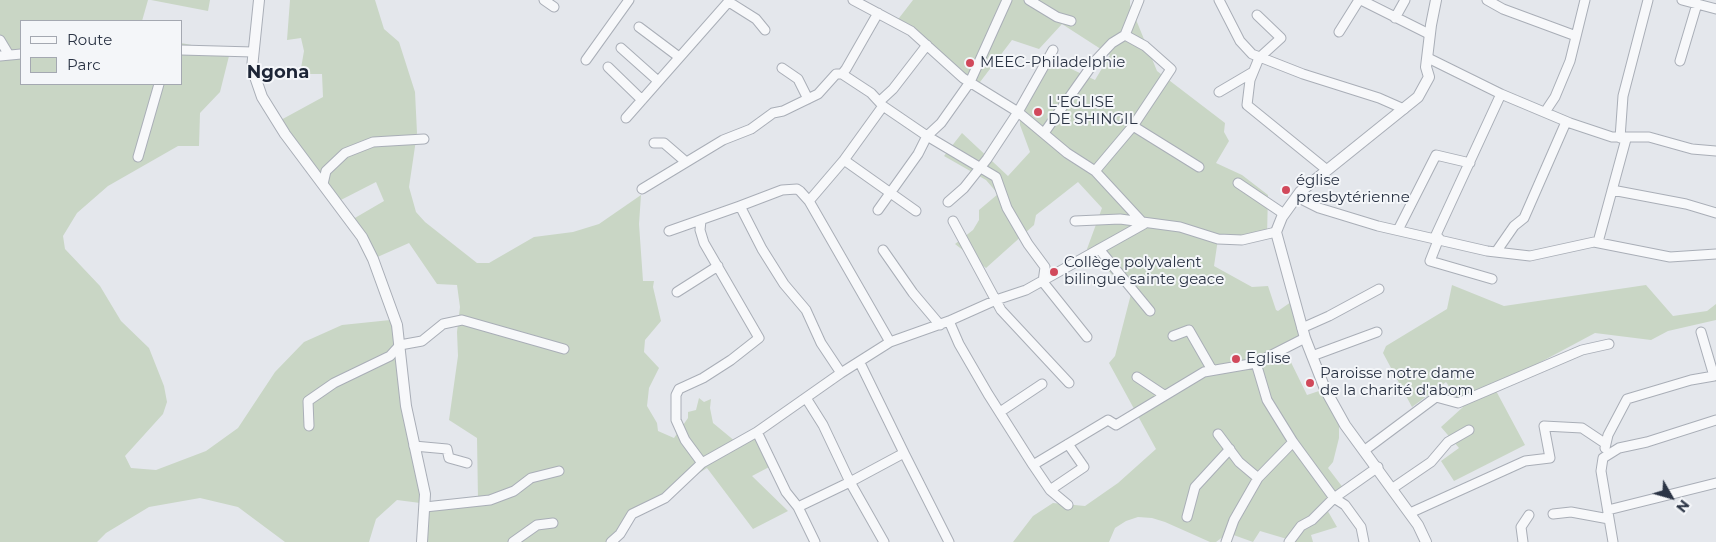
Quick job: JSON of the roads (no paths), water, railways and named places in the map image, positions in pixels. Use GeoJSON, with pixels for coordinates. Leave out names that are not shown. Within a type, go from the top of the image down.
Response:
{"type":"FeatureCollection","features":[{"type":"Feature","properties":{"kind":"street"},"geometry":{"type":"LineString","coordinates":[[259,0],[252,68],[262,97],[285,134],[357,229],[370,252],[397,325],[406,406],[425,494],[422,542]]}},
{"type":"Feature","properties":{"kind":"street"},"geometry":{"type":"LineString","coordinates":[[544,0],[554,7]]}},
{"type":"Feature","properties":{"kind":"street"},"geometry":{"type":"LineString","coordinates":[[586,60],[629,0]]}},
{"type":"Feature","properties":{"kind":"street"},"geometry":{"type":"LineString","coordinates":[[853,0],[910,31],[970,82],[1018,112],[1095,171],[1144,224]]}},
{"type":"Feature","properties":{"kind":"street"},"geometry":{"type":"LineString","coordinates":[[878,210],[892,193],[918,154],[927,136],[941,123],[970,82],[1007,0]]}},
{"type":"Feature","properties":{"kind":"street"},"geometry":{"type":"LineString","coordinates":[[1029,0],[1057,17],[1071,21]]}},
{"type":"Feature","properties":{"kind":"street"},"geometry":{"type":"LineString","coordinates":[[1044,133],[1095,62],[1112,43],[1125,35],[1139,0]]}},
{"type":"Feature","properties":{"kind":"street"},"geometry":{"type":"LineString","coordinates":[[1219,0],[1240,41],[1252,54],[1379,98],[1404,109]]}},
{"type":"Feature","properties":{"kind":"street"},"geometry":{"type":"LineString","coordinates":[[1339,32],[1360,0],[1429,34]]}},
{"type":"Feature","properties":{"kind":"street"},"geometry":{"type":"LineString","coordinates":[[1395,18],[1405,0]]}},
{"type":"Feature","properties":{"kind":"street"},"geometry":{"type":"LineString","coordinates":[[1424,542],[1410,513],[1335,409],[1318,375],[1304,333],[1276,232],[1284,214],[1297,198],[1327,170],[1418,97],[1429,77],[1426,67],[1429,34],[1436,0]]}},
{"type":"Feature","properties":{"kind":"street"},"geometry":{"type":"LineString","coordinates":[[1487,0],[1503,9],[1576,36]]}},
{"type":"Feature","properties":{"kind":"street"},"geometry":{"type":"LineString","coordinates":[[1545,112],[1555,97],[1562,81],[1585,0]]}},
{"type":"Feature","properties":{"kind":"street"},"geometry":{"type":"LineString","coordinates":[[1598,242],[1623,138],[1623,96],[1648,0]]}},
{"type":"Feature","properties":{"kind":"street"},"geometry":{"type":"LineString","coordinates":[[1682,0],[1716,9]]}},
{"type":"Feature","properties":{"kind":"street"},"geometry":{"type":"LineString","coordinates":[[626,118],[730,1],[756,19],[765,30]]}},
{"type":"Feature","properties":{"kind":"street"},"geometry":{"type":"LineString","coordinates":[[1680,61],[1697,4]]}},
{"type":"Feature","properties":{"kind":"street"},"geometry":{"type":"LineString","coordinates":[[842,74],[878,14]]}},
{"type":"Feature","properties":{"kind":"street"},"geometry":{"type":"LineString","coordinates":[[1257,15],[1281,38],[1259,58],[1253,72],[1247,105],[1327,170]]}},
{"type":"Feature","properties":{"kind":"street"},"geometry":{"type":"LineString","coordinates":[[639,27],[679,57]]}},
{"type":"Feature","properties":{"kind":"street"},"geometry":{"type":"LineString","coordinates":[[1095,171],[1134,126],[1171,69],[1145,46],[1125,35]]}},
{"type":"Feature","properties":{"kind":"street"},"geometry":{"type":"LineString","coordinates":[[0,40],[4,56],[20,54]]}},
{"type":"Feature","properties":{"kind":"street"},"geometry":{"type":"LineString","coordinates":[[809,201],[844,160],[881,104],[927,45]]}},
{"type":"Feature","properties":{"kind":"street"},"geometry":{"type":"LineString","coordinates":[[621,48],[658,81]]}},
{"type":"Feature","properties":{"kind":"street"},"geometry":{"type":"LineString","coordinates":[[182,50],[253,52]]}},
{"type":"Feature","properties":{"kind":"street"},"geometry":{"type":"LineString","coordinates":[[948,202],[964,188],[981,167],[1018,112],[1053,50]]}},
{"type":"Feature","properties":{"kind":"street"},"geometry":{"type":"LineString","coordinates":[[1428,58],[1501,94],[1566,122],[1623,138],[1649,137],[1692,149],[1716,151]]}},
{"type":"Feature","properties":{"kind":"street"},"geometry":{"type":"LineString","coordinates":[[608,67],[642,100]]}},
{"type":"Feature","properties":{"kind":"street"},"geometry":{"type":"LineString","coordinates":[[782,68],[798,79],[808,99]]}},
{"type":"Feature","properties":{"kind":"street"},"geometry":{"type":"LineString","coordinates":[[1219,92],[1253,72]]}},
{"type":"Feature","properties":{"kind":"street"},"geometry":{"type":"LineString","coordinates":[[642,190],[723,140],[751,129],[773,113],[783,111],[818,94],[836,74],[842,74],[881,104],[927,136],[938,141],[952,154],[981,167],[996,177],[1007,208],[1028,244],[1045,267],[1042,282]]}},
{"type":"Feature","properties":{"kind":"street"},"geometry":{"type":"LineString","coordinates":[[138,157],[159,85]]}},
{"type":"Feature","properties":{"kind":"street"},"geometry":{"type":"LineString","coordinates":[[1492,279],[1430,261],[1437,238],[1501,94]]}},
{"type":"Feature","properties":{"kind":"street"},"geometry":{"type":"LineString","coordinates":[[1496,252],[1514,226],[1524,218],[1566,122]]}},
{"type":"Feature","properties":{"kind":"street"},"geometry":{"type":"LineString","coordinates":[[1134,126],[1199,167]]}},
{"type":"Feature","properties":{"kind":"street"},"geometry":{"type":"LineString","coordinates":[[323,184],[326,171],[345,153],[373,142],[424,139]]}},
{"type":"Feature","properties":{"kind":"street"},"geometry":{"type":"LineString","coordinates":[[654,143],[664,143],[686,162]]}},
{"type":"Feature","properties":{"kind":"street"},"geometry":{"type":"LineString","coordinates":[[1398,230],[1436,155],[1470,162]]}},
{"type":"Feature","properties":{"kind":"street"},"geometry":{"type":"LineString","coordinates":[[844,160],[916,211]]}},
{"type":"Feature","properties":{"kind":"street"},"geometry":{"type":"LineString","coordinates":[[1238,183],[1284,214]]}},
{"type":"Feature","properties":{"kind":"street"},"geometry":{"type":"LineString","coordinates":[[669,231],[790,189],[800,191],[809,201],[890,342]]}},
{"type":"Feature","properties":{"kind":"street"},"geometry":{"type":"LineString","coordinates":[[1612,190],[1686,204],[1716,213]]}},
{"type":"Feature","properties":{"kind":"street"},"geometry":{"type":"LineString","coordinates":[[1297,198],[1318,208],[1398,230],[1496,252],[1530,256],[1598,242],[1670,257],[1716,254]]}},
{"type":"Feature","properties":{"kind":"street"},"geometry":{"type":"LineString","coordinates":[[740,206],[762,249],[784,284],[806,310],[821,343],[841,374]]}},
{"type":"Feature","properties":{"kind":"street"},"geometry":{"type":"LineString","coordinates":[[1075,221],[1120,219],[1144,224],[1180,227],[1218,239],[1242,240],[1276,232]]}},
{"type":"Feature","properties":{"kind":"street"},"geometry":{"type":"LineString","coordinates":[[701,221],[700,230],[704,243],[758,338],[731,360],[702,378],[679,389],[676,395],[676,420],[685,440],[702,464]]}},
{"type":"Feature","properties":{"kind":"street"},"geometry":{"type":"LineString","coordinates":[[953,221],[996,300],[1025,337],[1069,382]]}},
{"type":"Feature","properties":{"kind":"street"},"geometry":{"type":"LineString","coordinates":[[611,542],[620,534],[632,514],[665,498],[702,464],[757,432],[890,342],[945,323],[996,300],[1026,290],[1144,224]]}},
{"type":"Feature","properties":{"kind":"street"},"geometry":{"type":"LineString","coordinates":[[1099,249],[1150,311]]}},
{"type":"Feature","properties":{"kind":"street"},"geometry":{"type":"LineString","coordinates":[[883,250],[913,293],[945,323],[1033,465],[1050,490],[1068,506]]}},
{"type":"Feature","properties":{"kind":"street"},"geometry":{"type":"LineString","coordinates":[[677,292],[718,266]]}},
{"type":"Feature","properties":{"kind":"street"},"geometry":{"type":"LineString","coordinates":[[1042,282],[1087,337]]}},
{"type":"Feature","properties":{"kind":"street"},"geometry":{"type":"LineString","coordinates":[[1033,465],[1108,420],[1116,425],[1164,394],[1204,372],[1256,363],[1329,316],[1379,289]]}},
{"type":"Feature","properties":{"kind":"street"},"geometry":{"type":"LineString","coordinates":[[309,426],[308,401],[334,383],[362,372],[390,356],[400,345],[422,341],[443,324],[462,320],[564,349]]}},
{"type":"Feature","properties":{"kind":"street"},"geometry":{"type":"LineString","coordinates":[[1173,336],[1188,330],[1212,370]]}},
{"type":"Feature","properties":{"kind":"street"},"geometry":{"type":"LineString","coordinates":[[1312,356],[1377,332]]}},
{"type":"Feature","properties":{"kind":"street"},"geometry":{"type":"LineString","coordinates":[[1613,542],[1601,471],[1606,444],[1614,421],[1627,399],[1691,380],[1714,376],[1701,332]]}},
{"type":"Feature","properties":{"kind":"street"},"geometry":{"type":"LineString","coordinates":[[1365,450],[1436,397],[1458,403],[1582,350],[1609,344]]}},
{"type":"Feature","properties":{"kind":"street"},"geometry":{"type":"LineString","coordinates":[[860,363],[949,542]]}},
{"type":"Feature","properties":{"kind":"street"},"geometry":{"type":"LineString","coordinates":[[1256,363],[1267,400],[1293,442],[1334,498],[1345,505],[1361,527],[1364,542]]}},
{"type":"Feature","properties":{"kind":"street"},"geometry":{"type":"LineString","coordinates":[[1137,377],[1164,394]]}},
{"type":"Feature","properties":{"kind":"street"},"geometry":{"type":"LineString","coordinates":[[1000,412],[1042,384]]}},
{"type":"Feature","properties":{"kind":"street"},"geometry":{"type":"LineString","coordinates":[[806,398],[823,425],[850,482],[884,542]]}},
{"type":"Feature","properties":{"kind":"street"},"geometry":{"type":"LineString","coordinates":[[1603,458],[1619,448],[1646,442],[1716,420]]}},
{"type":"Feature","properties":{"kind":"street"},"geometry":{"type":"LineString","coordinates":[[1410,513],[1525,462],[1550,458],[1544,426],[1582,428],[1606,444]]}},
{"type":"Feature","properties":{"kind":"street"},"geometry":{"type":"LineString","coordinates":[[1393,488],[1431,462],[1448,442],[1469,430]]}},
{"type":"Feature","properties":{"kind":"street"},"geometry":{"type":"LineString","coordinates":[[757,432],[786,492],[798,507],[815,542]]}},
{"type":"Feature","properties":{"kind":"street"},"geometry":{"type":"LineString","coordinates":[[1218,434],[1239,462],[1258,478]]}},
{"type":"Feature","properties":{"kind":"street"},"geometry":{"type":"LineString","coordinates":[[1226,542],[1234,520],[1258,478],[1293,442]]}},
{"type":"Feature","properties":{"kind":"street"},"geometry":{"type":"LineString","coordinates":[[1050,490],[1084,467],[1068,444]]}},
{"type":"Feature","properties":{"kind":"street"},"geometry":{"type":"LineString","coordinates":[[414,446],[447,449],[448,458],[467,463]]}},
{"type":"Feature","properties":{"kind":"street"},"geometry":{"type":"LineString","coordinates":[[1186,517],[1195,487],[1230,449]]}},
{"type":"Feature","properties":{"kind":"street"},"geometry":{"type":"LineString","coordinates":[[798,507],[904,453]]}},
{"type":"Feature","properties":{"kind":"street"},"geometry":{"type":"LineString","coordinates":[[1289,542],[1301,526],[1312,520],[1334,498],[1378,467]]}},
{"type":"Feature","properties":{"kind":"street"},"geometry":{"type":"LineString","coordinates":[[425,507],[490,500],[514,491],[531,478],[559,471]]}},
{"type":"Feature","properties":{"kind":"street"},"geometry":{"type":"LineString","coordinates":[[1553,514],[1571,512],[1608,515],[1716,483]]}},
{"type":"Feature","properties":{"kind":"street"},"geometry":{"type":"LineString","coordinates":[[1523,542],[1522,527],[1529,515]]}},
{"type":"Feature","properties":{"kind":"street"},"geometry":{"type":"LineString","coordinates":[[513,542],[537,524],[553,523]]}},
{"type":"Feature","properties":{"kind":"place","name":"MEEC-Philadelphie"},"geometry":{"type":"Point","coordinates":[970,63]}},
{"type":"Feature","properties":{"kind":"place","name":"L'EGLISE DE SHINGIL"},"geometry":{"type":"Point","coordinates":[1038,112]}},
{"type":"Feature","properties":{"kind":"place","name":"église presbytérienne"},"geometry":{"type":"Point","coordinates":[1286,190]}},
{"type":"Feature","properties":{"kind":"place","name":"Collège polyvalent bilingue sainte geace"},"geometry":{"type":"Point","coordinates":[1054,272]}},
{"type":"Feature","properties":{"kind":"place","name":"Eglise"},"geometry":{"type":"Point","coordinates":[1236,359]}},
{"type":"Feature","properties":{"kind":"place","name":"Paroisse notre dame de la charité d'abom"},"geometry":{"type":"Point","coordinates":[1310,383]}},
{"type":"Feature","properties":{"kind":"district","name":"Ngona"},"geometry":{"type":"Point","coordinates":[278,73]}}]}
